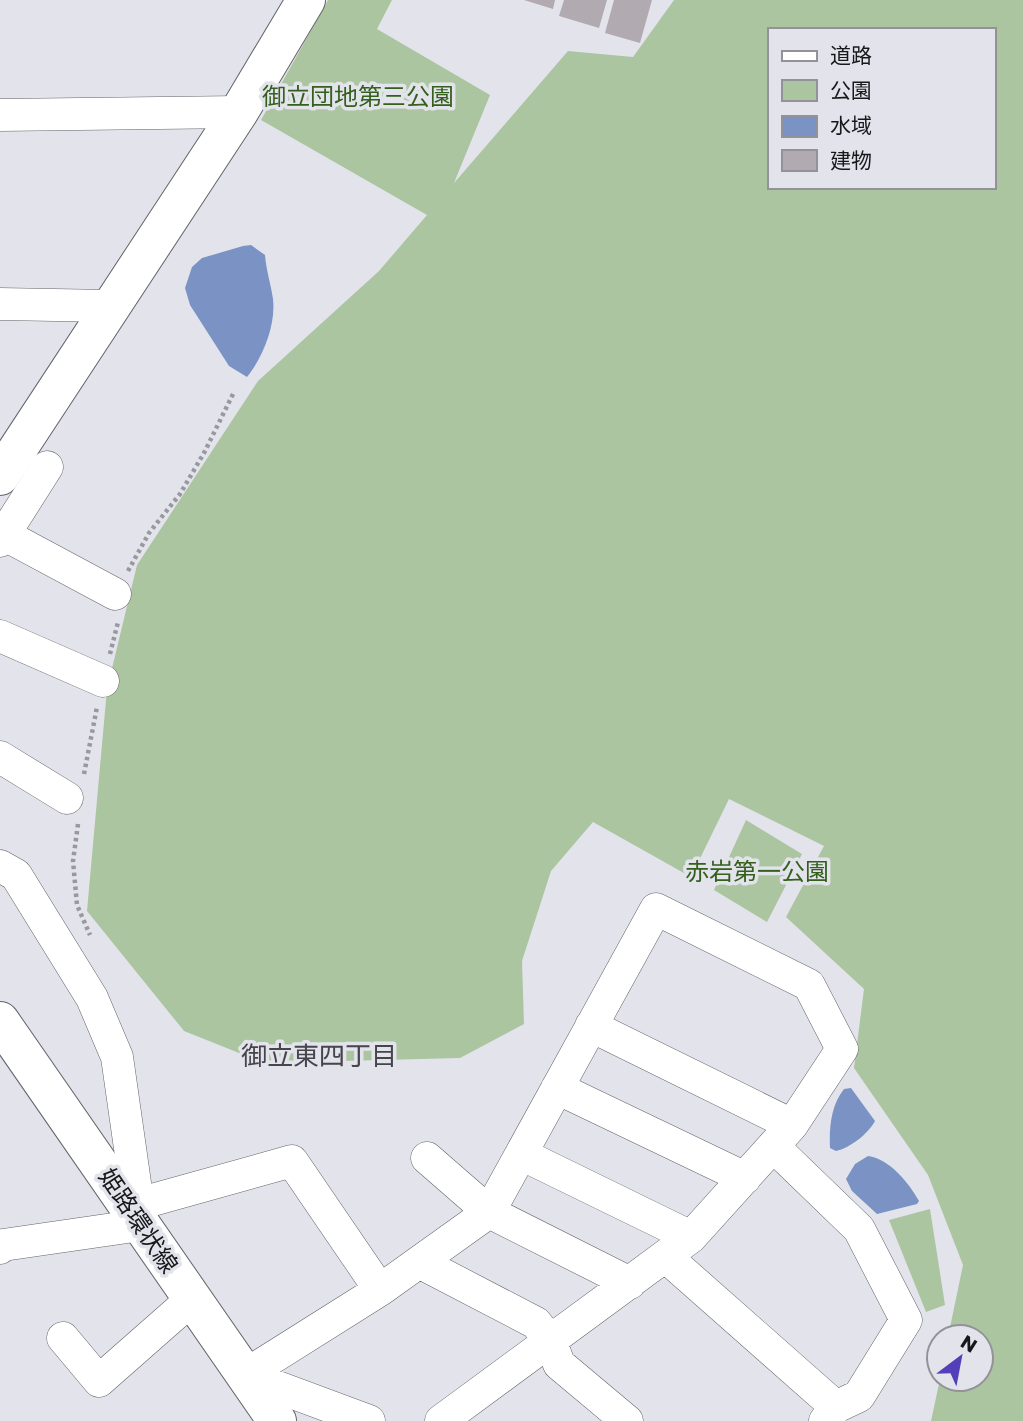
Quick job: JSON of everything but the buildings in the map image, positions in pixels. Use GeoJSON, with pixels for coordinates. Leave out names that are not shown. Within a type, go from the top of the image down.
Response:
{"type":"FeatureCollection","features":[{"type":"Feature","properties":{"kind":"street"},"geometry":{"type":"LineString","coordinates":[[0,476],[239,112],[306,0]]}},
{"type":"Feature","properties":{"kind":"street"},"geometry":{"type":"LineString","coordinates":[[0,114],[239,112]]}},
{"type":"Feature","properties":{"kind":"street"},"geometry":{"type":"LineString","coordinates":[[0,304],[110,306]]}},
{"type":"Feature","properties":{"kind":"street"},"geometry":{"type":"LineString","coordinates":[[47,467],[2,538],[115,594]]}},
{"type":"Feature","properties":{"kind":"street"},"geometry":{"type":"LineString","coordinates":[[0,636],[103,681]]}},
{"type":"Feature","properties":{"kind":"street"},"geometry":{"type":"LineString","coordinates":[[0,757],[66,798]]}},
{"type":"Feature","properties":{"kind":"street"},"geometry":{"type":"LineString","coordinates":[[0,866],[16,875],[92,998],[117,1057],[139,1214]]}},
{"type":"Feature","properties":{"kind":"street"},"geometry":{"type":"LineString","coordinates":[[244,1374],[380,1290],[489,1212],[656,909],[809,985],[842,1049],[782,1135],[691,1237],[441,1421]]}},
{"type":"Feature","properties":{"kind":"street","name":"姫路環状線"},"geometry":{"type":"LineString","coordinates":[[0,1021],[139,1214],[191,1300],[277,1421]]}},
{"type":"Feature","properties":{"kind":"street"},"geometry":{"type":"LineString","coordinates":[[591,1026],[782,1135],[859,1229],[905,1320],[859,1396],[831,1414],[665,1256]]}},
{"type":"Feature","properties":{"kind":"street"},"geometry":{"type":"LineString","coordinates":[[557,1088],[745,1178]]}},
{"type":"Feature","properties":{"kind":"street"},"geometry":{"type":"LineString","coordinates":[[521,1154],[691,1237]]}},
{"type":"Feature","properties":{"kind":"street"},"geometry":{"type":"LineString","coordinates":[[427,1158],[489,1212],[631,1283]]}},
{"type":"Feature","properties":{"kind":"street"},"geometry":{"type":"LineString","coordinates":[[0,1248],[3,1245],[139,1214],[292,1161],[380,1290]]}},
{"type":"Feature","properties":{"kind":"street"},"geometry":{"type":"LineString","coordinates":[[419,1262],[536,1323],[551,1342],[559,1364],[627,1421]]}},
{"type":"Feature","properties":{"kind":"street"},"geometry":{"type":"LineString","coordinates":[[63,1338],[99,1381],[191,1300]]}},
{"type":"Feature","properties":{"kind":"street"},"geometry":{"type":"LineString","coordinates":[[244,1374],[369,1421]]}},
{"type":"Feature","properties":{"kind":"green space","name":"御立団地第三公園"},"geometry":{"type":"Polygon","coordinates":[[[328,0],[392,0],[377,29],[490,95],[454,183],[568,51],[633,57],[674,0],[1023,0],[1023,1421],[931,1421],[937,1393],[995,1393],[995,1323],[951,1323],[963,1265],[928,1175],[854,1068],[864,989],[786,917],[824,846],[729,799],[691,877],[593,822],[551,871],[522,961],[524,1024],[460,1058],[264,1063],[184,1031],[87,911],[107,689],[137,565],[258,381],[379,271],[427,215],[261,120],[328,0]]]}},
{"type":"Feature","properties":{"kind":"green space","name":"赤岩第一公園"},"geometry":{"type":"Polygon","coordinates":[[[746,820],[802,854],[767,922],[714,890],[746,820]]]}},
{"type":"Feature","properties":{"kind":"green space"},"geometry":{"type":"Polygon","coordinates":[[[930,1209],[945,1305],[926,1312],[889,1220],[930,1209]]]}},
{"type":"Feature","properties":{"kind":"water"},"geometry":{"type":"Polygon","coordinates":[[[251,245],[265,255],[273,309],[267,340],[247,377],[229,366],[190,305],[185,288],[192,267],[202,258],[251,245]]]}},
{"type":"Feature","properties":{"kind":"water"},"geometry":{"type":"Polygon","coordinates":[[[851,1088],[875,1121],[858,1140],[836,1151],[830,1148],[832,1117],[840,1095],[844,1089],[851,1088]]]}},
{"type":"Feature","properties":{"kind":"water"},"geometry":{"type":"Polygon","coordinates":[[[868,1156],[884,1162],[898,1173],[915,1194],[919,1201],[917,1204],[877,1214],[852,1191],[846,1179],[855,1164],[868,1156]]]}},
{"type":"Feature","properties":{"kind":"district","name":"御立東四丁目"},"geometry":{"type":"Point","coordinates":[319,1056]}}]}
